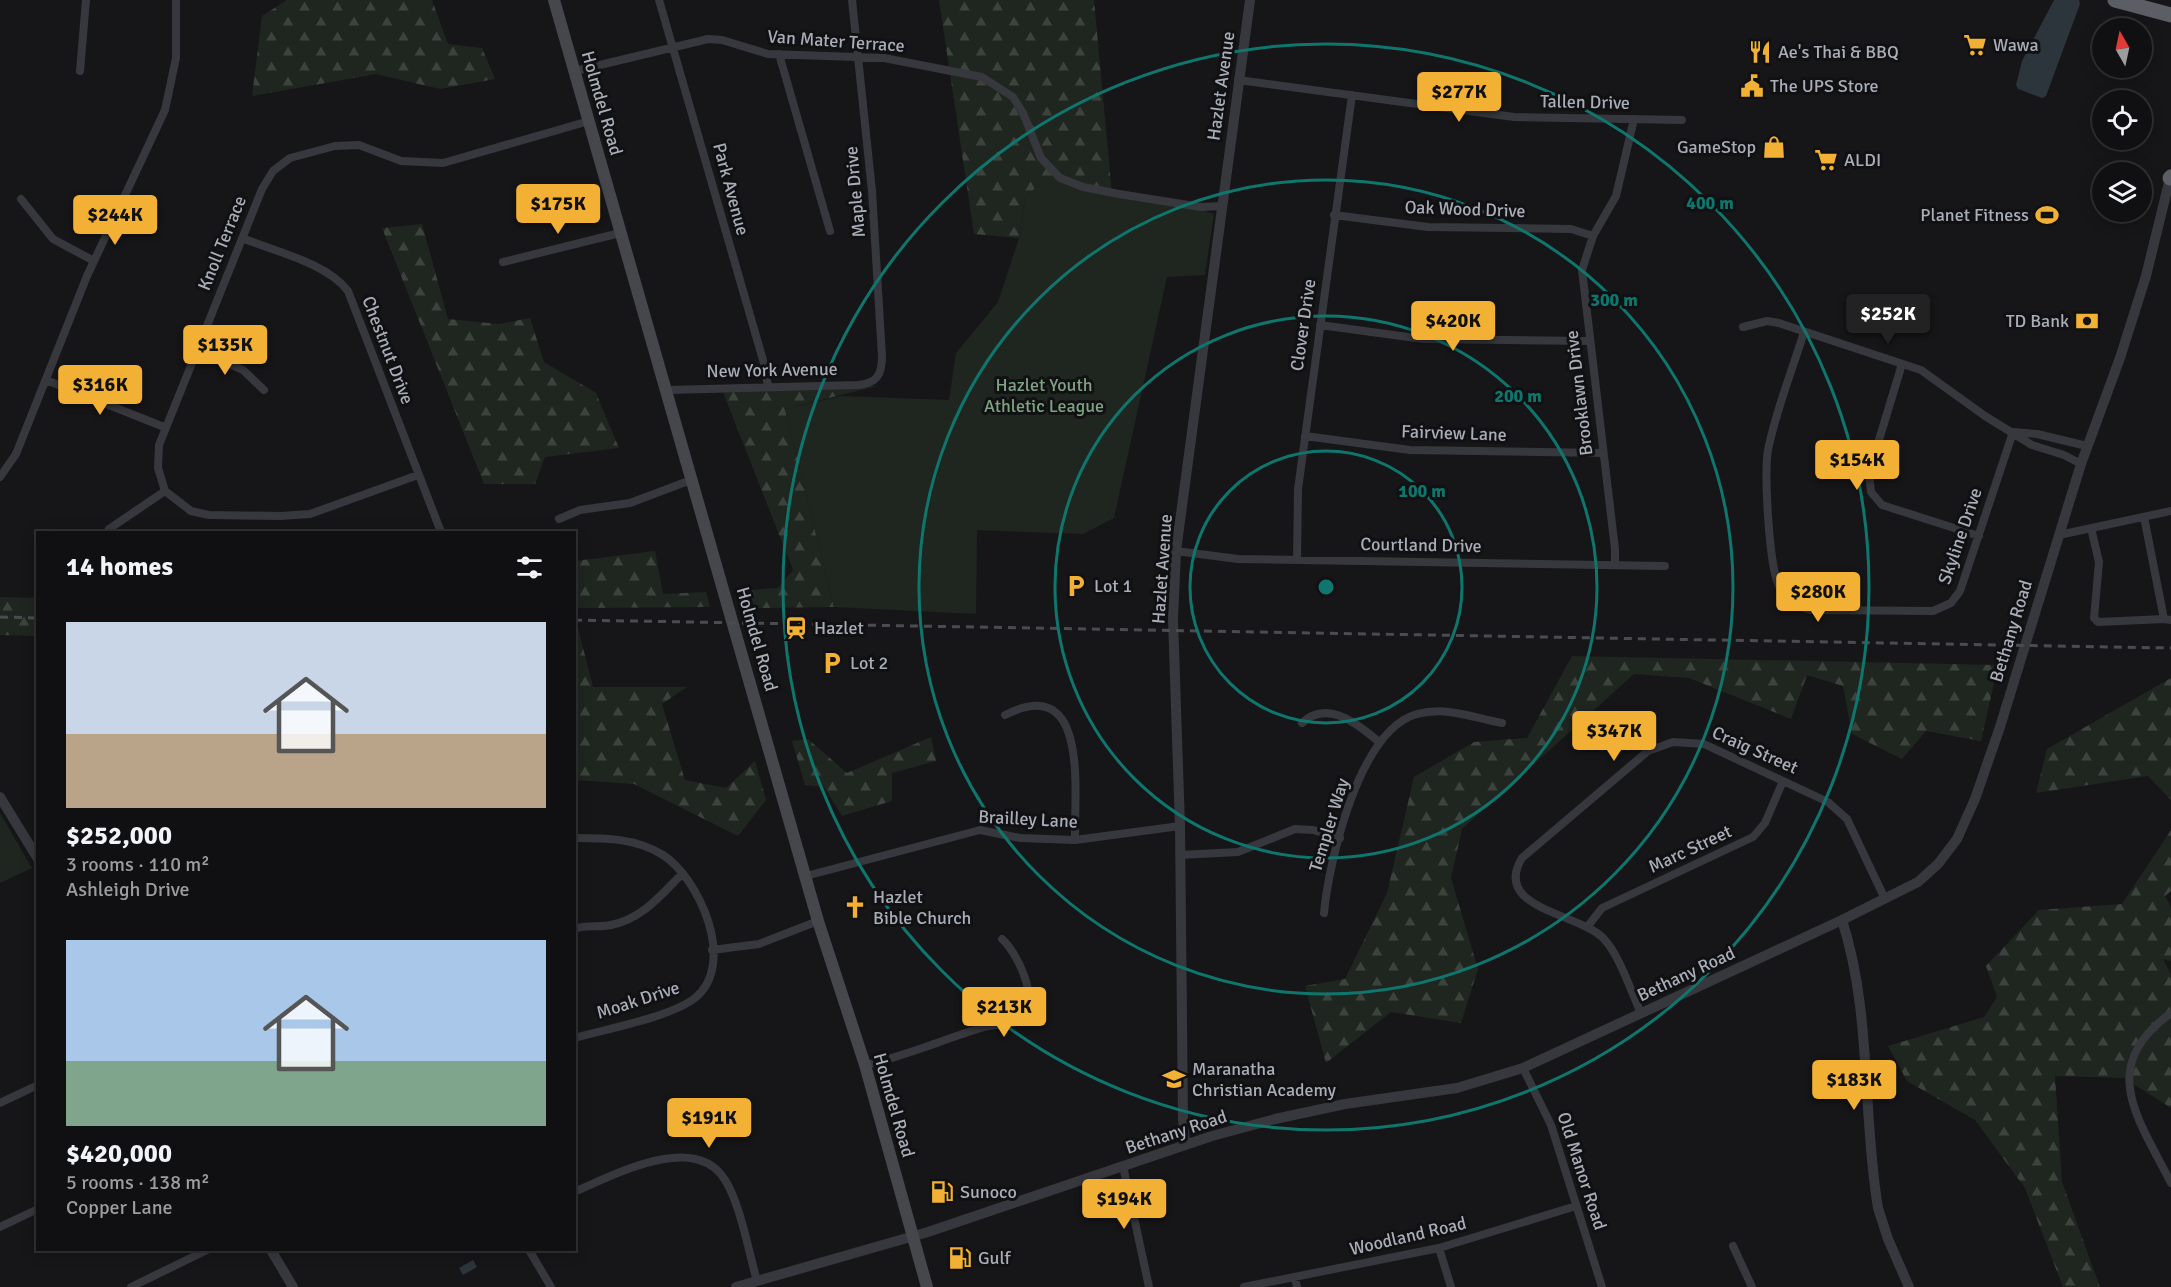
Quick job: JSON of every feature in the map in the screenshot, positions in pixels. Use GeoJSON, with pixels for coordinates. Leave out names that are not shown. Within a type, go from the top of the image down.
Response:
{"type":"FeatureCollection","features":[{"type":"Feature","properties":{"kind":"highway"},"geometry":{"type":"LineString","coordinates":[[2115,0],[2171,15]]}},
{"type":"Feature","properties":{"kind":"main road","name":"Holmdel Road"},"geometry":{"type":"LineString","coordinates":[[554,0],[620,233],[668,390],[691,480],[818,921],[865,1065],[927,1287]]}},
{"type":"Feature","properties":{"kind":"street"},"geometry":{"type":"LineString","coordinates":[[80,71],[86,0]]}},
{"type":"Feature","properties":{"kind":"street"},"geometry":{"type":"LineString","coordinates":[[0,477],[16,454],[94,261],[168,100],[176,58],[176,0]]}},
{"type":"Feature","properties":{"kind":"street","name":"Park Avenue"},"geometry":{"type":"LineString","coordinates":[[659,0],[765,368],[768,387]]}},
{"type":"Feature","properties":{"kind":"street","name":"Maple Drive"},"geometry":{"type":"LineString","coordinates":[[852,0],[872,191],[882,356],[882,367],[876,381]]}},
{"type":"Feature","properties":{"kind":"street","name":"Hazlet Avenue"},"geometry":{"type":"LineString","coordinates":[[1185,1144],[1180,826],[1173,619],[1176,551],[1250,0]]}},
{"type":"Feature","properties":{"kind":"street","name":"Van Mater Terrace"},"geometry":{"type":"LineString","coordinates":[[575,71],[672,46],[714,39],[754,51],[884,58],[966,73],[995,84],[1020,107],[1046,164],[1068,182],[1189,205],[1222,206]]}},
{"type":"Feature","properties":{"kind":"street"},"geometry":{"type":"LineString","coordinates":[[779,54],[830,231]]}},
{"type":"Feature","properties":{"kind":"street","name":"Tallen Drive"},"geometry":{"type":"LineString","coordinates":[[1238,80],[1514,117],[1682,120]]}},
{"type":"Feature","properties":{"kind":"street","name":"Clover Drive"},"geometry":{"type":"LineString","coordinates":[[1297,560],[1298,489],[1352,95]]}},
{"type":"Feature","properties":{"kind":"street","name":"Brooklawn Drive"},"geometry":{"type":"LineString","coordinates":[[1615,565],[1582,270],[1593,236],[1616,196],[1634,119]]}},
{"type":"Feature","properties":{"kind":"street","name":"Knoll Terrace"},"geometry":{"type":"LineString","coordinates":[[165,491],[157,458],[164,427],[267,178],[281,164],[299,154],[351,144],[367,147],[401,161],[443,163],[589,121]]}},
{"type":"Feature","properties":{"kind":"street","name":"Bethany Road"},"geometry":{"type":"LineString","coordinates":[[736,1287],[914,1236],[1185,1144],[1275,1119],[1345,1104],[1457,1088],[1523,1068],[1842,920],[1928,874],[1948,852],[1967,819],[2000,727],[2081,464],[2120,358],[2155,246],[2171,176]]}},
{"type":"Feature","properties":{"kind":"street"},"geometry":{"type":"LineString","coordinates":[[21,199],[53,239],[94,261]]}},
{"type":"Feature","properties":{"kind":"street","name":"Oak Wood Drive"},"geometry":{"type":"LineString","coordinates":[[1334,215],[1428,227],[1571,229],[1593,236]]}},
{"type":"Feature","properties":{"kind":"street"},"geometry":{"type":"LineString","coordinates":[[503,262],[620,233]]}},
{"type":"Feature","properties":{"kind":"street","name":"Chestnut Drive"},"geometry":{"type":"LineString","coordinates":[[242,238],[323,270],[343,285],[352,298],[441,531]]}},
{"type":"Feature","properties":{"kind":"street"},"geometry":{"type":"LineString","coordinates":[[1743,327],[1767,321],[1902,363],[1930,375],[1985,416],[2032,445],[2081,464]]}},
{"type":"Feature","properties":{"kind":"street"},"geometry":{"type":"LineString","coordinates":[[1320,325],[1423,339],[1590,341]]}},
{"type":"Feature","properties":{"kind":"street","name":"Skyline Drive"},"geometry":{"type":"LineString","coordinates":[[1803,332],[1772,436],[1766,471],[1776,577],[1789,600],[1811,609],[1929,612],[1942,609],[1951,603],[1960,591],[2013,432]]}},
{"type":"Feature","properties":{"kind":"street"},"geometry":{"type":"LineString","coordinates":[[197,349],[243,370],[264,390]]}},
{"type":"Feature","properties":{"kind":"street"},"geometry":{"type":"LineString","coordinates":[[1902,363],[1869,473],[1871,492],[1887,507],[1979,536]]}},
{"type":"Feature","properties":{"kind":"street"},"geometry":{"type":"LineString","coordinates":[[46,380],[164,427]]}},
{"type":"Feature","properties":{"kind":"street","name":"New York Avenue"},"geometry":{"type":"LineString","coordinates":[[668,390],[858,385],[876,381]]}},
{"type":"Feature","properties":{"kind":"street"},"geometry":{"type":"LineString","coordinates":[[2013,432],[2037,434],[2087,447]]}},
{"type":"Feature","properties":{"kind":"street","name":"Fairview Lane"},"geometry":{"type":"LineString","coordinates":[[1305,436],[1410,450],[1603,453]]}},
{"type":"Feature","properties":{"kind":"street"},"geometry":{"type":"LineString","coordinates":[[110,530],[165,491],[197,513],[294,516],[329,509],[418,475]]}},
{"type":"Feature","properties":{"kind":"street"},"geometry":{"type":"LineString","coordinates":[[559,519],[580,510],[630,503],[691,480]]}},
{"type":"Feature","properties":{"kind":"street"},"geometry":{"type":"LineString","coordinates":[[2059,535],[2171,511]]}},
{"type":"Feature","properties":{"kind":"street"},"geometry":{"type":"LineString","coordinates":[[2091,528],[2099,562],[2094,618],[2098,622],[2167,620],[2144,517]]}},
{"type":"Feature","properties":{"kind":"street","name":"Courtland Drive"},"geometry":{"type":"LineString","coordinates":[[1176,551],[1238,559],[1665,566]]}},
{"type":"Feature","properties":{"kind":"street"},"geometry":{"type":"LineString","coordinates":[[1005,715],[1024,706],[1037,705],[1050,709],[1066,722],[1072,744],[1075,840]]}},
{"type":"Feature","properties":{"kind":"street","name":"Templer Way"},"geometry":{"type":"LineString","coordinates":[[1324,913],[1326,893],[1340,838],[1357,785],[1379,742],[1398,723],[1422,713],[1460,712],[1502,723]]}},
{"type":"Feature","properties":{"kind":"street"},"geometry":{"type":"LineString","coordinates":[[1302,723],[1320,713],[1336,714],[1356,724],[1379,742]]}},
{"type":"Feature","properties":{"kind":"street","name":"Craig Street"},"geometry":{"type":"LineString","coordinates":[[1641,1013],[1609,945],[1588,927],[1529,901],[1522,895],[1516,882],[1518,866],[1522,858],[1642,755],[1662,744],[1697,742],[1828,802],[1847,819],[1885,899]]}},
{"type":"Feature","properties":{"kind":"street","name":"Marc Street"},"geometry":{"type":"LineString","coordinates":[[1588,927],[1602,908],[1753,837],[1765,823],[1784,781]]}},
{"type":"Feature","properties":{"kind":"street"},"geometry":{"type":"LineString","coordinates":[[0,797],[36,857]]}},
{"type":"Feature","properties":{"kind":"street","name":"Brailley Lane"},"geometry":{"type":"LineString","coordinates":[[806,876],[980,830],[1020,838],[1075,840],[1180,826]]}},
{"type":"Feature","properties":{"kind":"street"},"geometry":{"type":"LineString","coordinates":[[1180,855],[1238,852],[1294,829],[1313,830],[1340,838]]}},
{"type":"Feature","properties":{"kind":"street","name":"Moak Drive"},"geometry":{"type":"LineString","coordinates":[[576,838],[616,839],[642,845],[664,856],[698,893],[705,908],[712,950],[711,971],[705,985],[686,1005],[576,1037]]}},
{"type":"Feature","properties":{"kind":"street"},"geometry":{"type":"LineString","coordinates":[[576,928],[583,926],[609,926],[639,915],[682,874]]}},
{"type":"Feature","properties":{"kind":"street"},"geometry":{"type":"LineString","coordinates":[[1842,920],[1853,952],[1860,1004],[1878,1208],[1909,1287]]}},
{"type":"Feature","properties":{"kind":"street"},"geometry":{"type":"LineString","coordinates":[[712,950],[759,944],[818,921]]}},
{"type":"Feature","properties":{"kind":"street"},"geometry":{"type":"LineString","coordinates":[[865,1065],[986,1027],[1021,1020],[1029,1010],[1030,998],[1017,955],[1002,939]]}},
{"type":"Feature","properties":{"kind":"street"},"geometry":{"type":"LineString","coordinates":[[2171,1013],[2153,1026],[2130,1059],[2130,1101],[2171,1183]]}},
{"type":"Feature","properties":{"kind":"street","name":"Old Manor Road"},"geometry":{"type":"LineString","coordinates":[[1523,1068],[1551,1125],[1602,1287]]}},
{"type":"Feature","properties":{"kind":"street"},"geometry":{"type":"LineString","coordinates":[[0,1103],[36,1086]]}},
{"type":"Feature","properties":{"kind":"street"},"geometry":{"type":"LineString","coordinates":[[576,1191],[645,1164],[681,1157],[704,1161],[716,1168],[727,1182],[757,1281]]}},
{"type":"Feature","properties":{"kind":"street"},"geometry":{"type":"LineString","coordinates":[[1123,1166],[1149,1287]]}},
{"type":"Feature","properties":{"kind":"street","name":"Woodland Road"},"geometry":{"type":"LineString","coordinates":[[1244,1287],[1439,1248],[1576,1206]]}},
{"type":"Feature","properties":{"kind":"street"},"geometry":{"type":"LineString","coordinates":[[0,1227],[36,1210]]}},
{"type":"Feature","properties":{"kind":"street"},"geometry":{"type":"LineString","coordinates":[[1733,1246],[1752,1287]]}},
{"type":"Feature","properties":{"kind":"street"},"geometry":{"type":"LineString","coordinates":[[1439,1248],[1450,1287]]}},
{"type":"Feature","properties":{"kind":"street"},"geometry":{"type":"LineString","coordinates":[[131,1287],[205,1251]]}},
{"type":"Feature","properties":{"kind":"street"},"geometry":{"type":"LineString","coordinates":[[272,1251],[293,1287]]}},
{"type":"Feature","properties":{"kind":"street"},"geometry":{"type":"LineString","coordinates":[[530,1251],[551,1287]]}},
{"type":"Feature","properties":{"kind":"street"},"geometry":{"type":"LineString","coordinates":[[1295,1277],[1297,1287]]}},
{"type":"Feature","properties":{"kind":"green space"},"geometry":{"type":"Polygon","coordinates":[[[287,0],[432,0],[448,44],[482,48],[495,79],[440,89],[376,74],[252,96],[262,16],[287,0]]]}},
{"type":"Feature","properties":{"kind":"green space"},"geometry":{"type":"Polygon","coordinates":[[[939,0],[1094,0],[1112,194],[1025,197],[1019,238],[974,234],[939,0]]]}},
{"type":"Feature","properties":{"kind":"green space","name":"Hazlet Youth Athletic League"},"geometry":{"type":"Polygon","coordinates":[[[1047,178],[1112,194],[1186,204],[1214,214],[1205,275],[1167,277],[1114,518],[1083,534],[977,530],[976,614],[834,607],[785,409],[841,396],[949,400],[956,353],[998,302],[1019,238],[1025,197],[1047,178]]]}},
{"type":"Feature","properties":{"kind":"green space"},"geometry":{"type":"Polygon","coordinates":[[[422,224],[448,319],[499,324],[530,318],[544,362],[596,393],[619,448],[545,457],[535,484],[484,484],[382,228],[422,224]]]}},
{"type":"Feature","properties":{"kind":"green space"},"geometry":{"type":"Polygon","coordinates":[[[877,386],[785,409],[834,607],[754,608],[749,590],[778,588],[793,570],[721,387],[877,386]]]}},
{"type":"Feature","properties":{"kind":"green space"},"geometry":{"type":"Polygon","coordinates":[[[655,551],[663,594],[706,592],[710,607],[576,608],[576,561],[655,551]]]}},
{"type":"Feature","properties":{"kind":"green space"},"geometry":{"type":"Polygon","coordinates":[[[0,597],[36,598],[36,636],[0,635],[0,597]]]}},
{"type":"Feature","properties":{"kind":"green space"},"geometry":{"type":"Polygon","coordinates":[[[576,620],[593,687],[687,687],[662,704],[685,780],[726,788],[755,761],[766,800],[738,836],[634,784],[576,780],[576,620]]]}},
{"type":"Feature","properties":{"kind":"green space"},"geometry":{"type":"Polygon","coordinates":[[[1572,656],[1998,665],[1981,741],[1926,731],[1902,759],[1852,734],[1843,686],[1807,675],[1791,719],[1689,678],[1634,674],[1462,829],[1451,878],[1478,969],[1461,1023],[1391,1012],[1326,1063],[1305,986],[1345,979],[1387,893],[1414,777],[1474,742],[1527,738],[1572,656]]]}},
{"type":"Feature","properties":{"kind":"green space"},"geometry":{"type":"Polygon","coordinates":[[[2171,678],[2171,800],[2148,776],[2036,793],[2047,749],[2171,678]]]}},
{"type":"Feature","properties":{"kind":"green space"},"geometry":{"type":"Polygon","coordinates":[[[931,737],[936,761],[892,773],[892,801],[842,816],[824,787],[805,785],[792,741],[808,739],[847,773],[931,737]]]}},
{"type":"Feature","properties":{"kind":"green space"},"geometry":{"type":"Polygon","coordinates":[[[0,813],[32,868],[0,883],[0,813]]]}},
{"type":"Feature","properties":{"kind":"green space"},"geometry":{"type":"Polygon","coordinates":[[[2171,830],[2171,891],[2165,896],[2171,907],[2171,961],[2163,959],[2171,974],[2171,1108],[2124,1078],[2055,1076],[2062,1182],[2100,1287],[2063,1287],[2025,1188],[1975,1120],[1907,1081],[1888,1046],[1984,1017],[1997,997],[1986,966],[2039,910],[2122,904],[2171,830]]]}},
{"type":"Feature","properties":{"kind":"shaded area"},"geometry":{"type":"Polygon","coordinates":[[[2054,0],[2079,0],[2080,4],[2046,96],[2042,98],[2018,89],[2016,85],[2022,61],[2054,0]]]}},
{"type":"Feature","properties":{"kind":"shaded area"},"geometry":{"type":"Polygon","coordinates":[[[473,1260],[477,1267],[463,1275],[459,1268],[473,1260]]]}},
{"type":"Feature","properties":{"kind":"railway"},"geometry":{"type":"LineString","coordinates":[[0,617],[36,618]]}},
{"type":"Feature","properties":{"kind":"railway"},"geometry":{"type":"LineString","coordinates":[[576,620],[2171,648]]}},
{"type":"Feature","properties":{"kind":"place","name":"Wawa"},"geometry":{"type":"Point","coordinates":[1975,45]}},
{"type":"Feature","properties":{"kind":"place","name":"Ae's Thai & BBQ"},"geometry":{"type":"Point","coordinates":[1760,52]}},
{"type":"Feature","properties":{"kind":"place","name":"The UPS Store"},"geometry":{"type":"Point","coordinates":[1752,86]}},
{"type":"Feature","properties":{"kind":"place","name":"GameStop"},"geometry":{"type":"Point","coordinates":[1774,147]}},
{"type":"Feature","properties":{"kind":"place","name":"ALDI"},"geometry":{"type":"Point","coordinates":[1826,160]}},
{"type":"Feature","properties":{"kind":"place","name":"Planet Fitness"},"geometry":{"type":"Point","coordinates":[2047,215]}},
{"type":"Feature","properties":{"kind":"place","name":"TD Bank"},"geometry":{"type":"Point","coordinates":[2087,321]}},
{"type":"Feature","properties":{"kind":"place","name":"Lot 1"},"geometry":{"type":"Point","coordinates":[1076,586]}},
{"type":"Feature","properties":{"kind":"place","name":"Hazlet"},"geometry":{"type":"Point","coordinates":[796,628]}},
{"type":"Feature","properties":{"kind":"place","name":"Lot 2"},"geometry":{"type":"Point","coordinates":[832,663]}},
{"type":"Feature","properties":{"kind":"place","name":"Hazlet Bible Church"},"geometry":{"type":"Point","coordinates":[855,907]}},
{"type":"Feature","properties":{"kind":"place","name":"Maranatha Christian Academy"},"geometry":{"type":"Point","coordinates":[1174,1079]}},
{"type":"Feature","properties":{"kind":"place","name":"Sunoco"},"geometry":{"type":"Point","coordinates":[942,1192]}},
{"type":"Feature","properties":{"kind":"place","name":"Gulf"},"geometry":{"type":"Point","coordinates":[960,1258]}}]}
